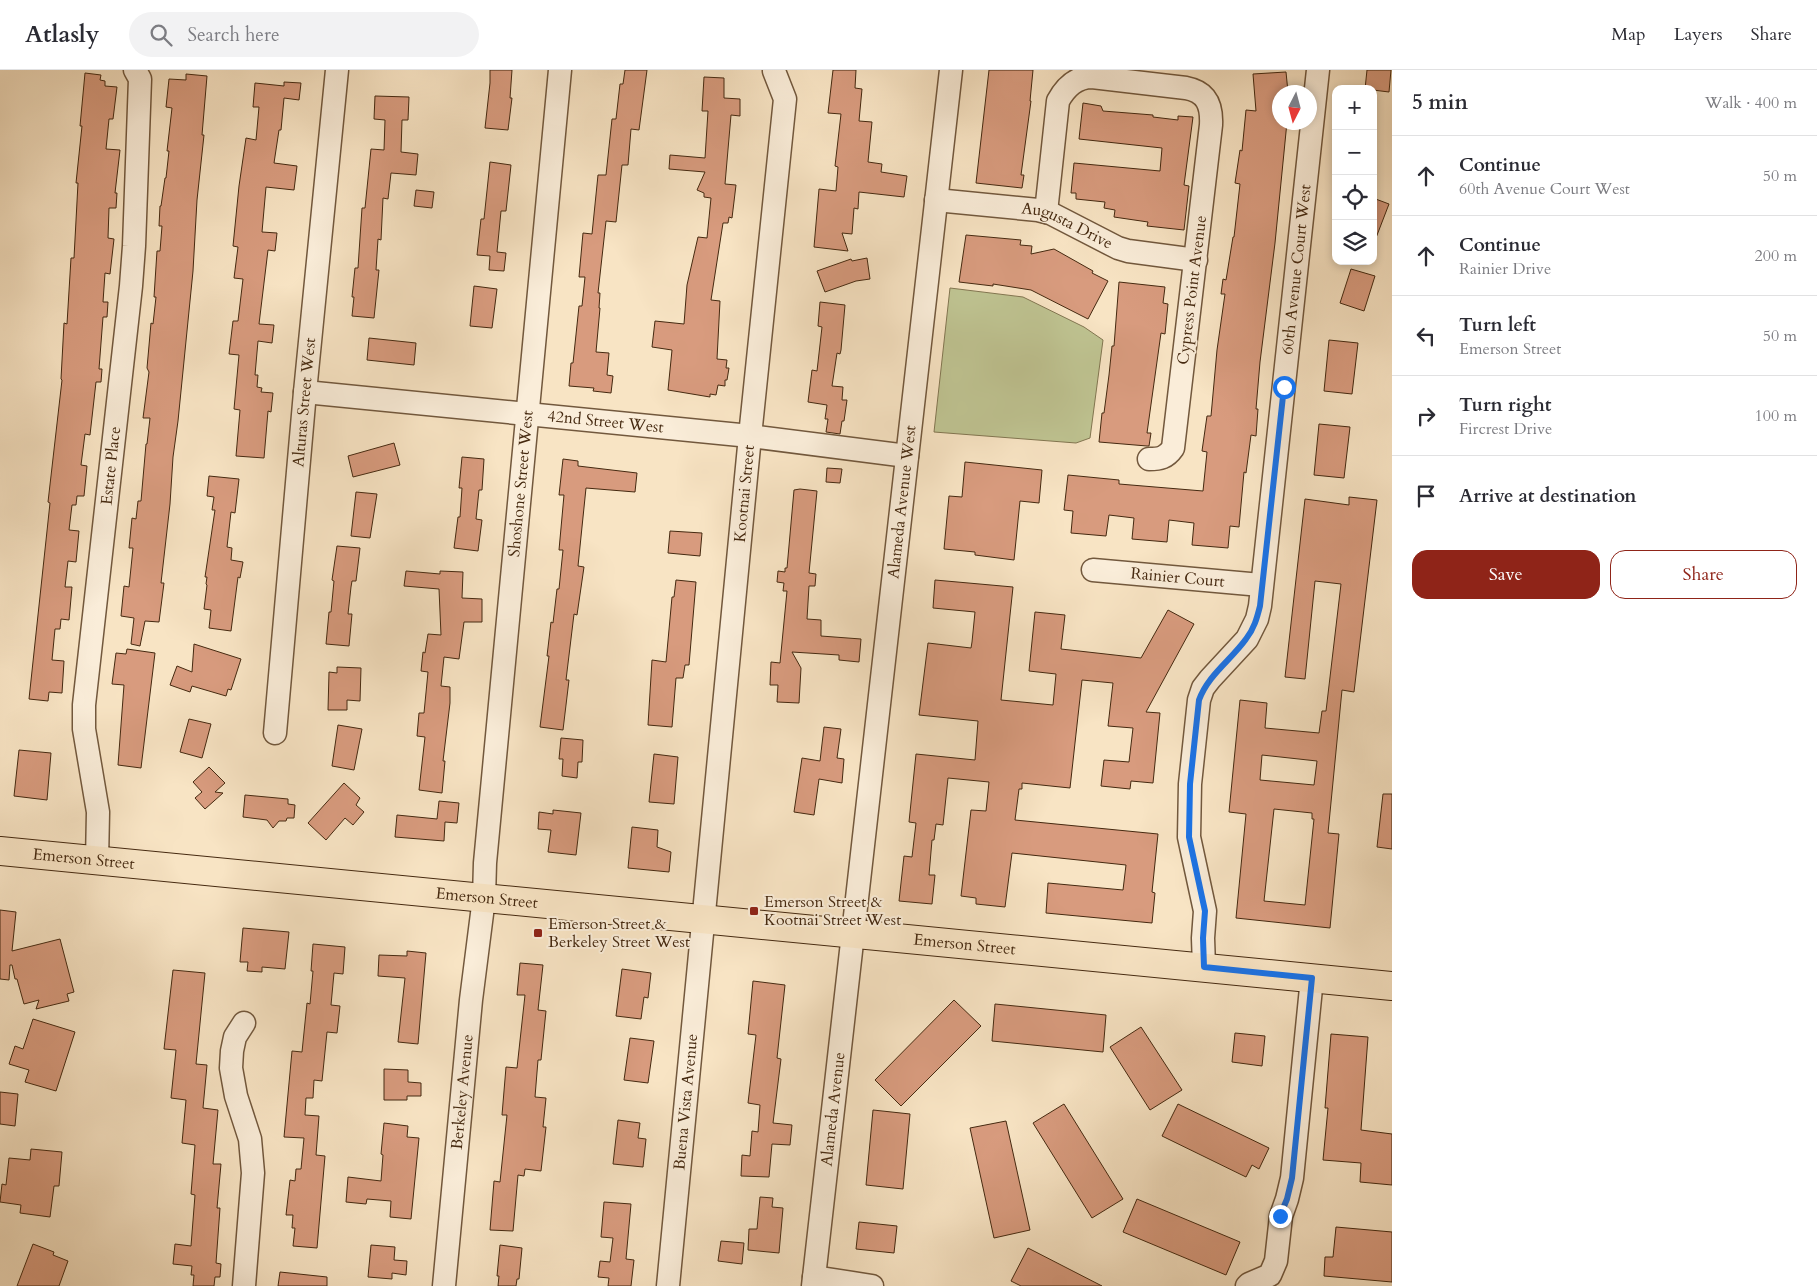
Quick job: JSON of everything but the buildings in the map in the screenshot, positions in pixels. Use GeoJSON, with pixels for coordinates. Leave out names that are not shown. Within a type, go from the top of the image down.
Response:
{"type":"FeatureCollection","features":[{"type":"Feature","properties":{"kind":"main road","name":"Emerson Street"},"geometry":{"type":"LineString","coordinates":[[0,852],[1392,986]]}},
{"type":"Feature","properties":{"kind":"street","name":"Estate Place"},"geometry":{"type":"LineString","coordinates":[[97,861],[98,812],[84,728],[84,704],[131,286],[140,79],[135,70]]}},
{"type":"Feature","properties":{"kind":"street","name":"Alturas Street West"},"geometry":{"type":"LineString","coordinates":[[275,733],[305,392],[337,70]]}},
{"type":"Feature","properties":{"kind":"street","name":"Shoshone Street West"},"geometry":{"type":"LineString","coordinates":[[484,898],[497,739],[560,70]]}},
{"type":"Feature","properties":{"kind":"street","name":"Alameda Avenue West"},"geometry":{"type":"LineString","coordinates":[[852,934],[951,70]]}},
{"type":"Feature","properties":{"kind":"street","name":"60th Avenue Court West"},"geometry":{"type":"LineString","coordinates":[[1204,967],[1203,938],[1205,911],[1189,837],[1190,784],[1199,700],[1207,683],[1247,639],[1253,628],[1260,606],[1318,70]]}},
{"type":"Feature","properties":{"kind":"street","name":"Kootnai Street"},"geometry":{"type":"LineString","coordinates":[[703,919],[785,99],[774,71]]}},
{"type":"Feature","properties":{"kind":"street","name":"Cypress Point Avenue"},"geometry":{"type":"LineString","coordinates":[[1046,212],[1058,101],[1072,82],[1092,77],[1193,89],[1198,91],[1208,103],[1211,109],[1211,125],[1173,448],[1166,457],[1149,459]]}},
{"type":"Feature","properties":{"kind":"street","name":"Augusta Drive"},"geometry":{"type":"LineString","coordinates":[[936,200],[1046,212],[1118,248],[1196,260]]}},
{"type":"Feature","properties":{"kind":"street","name":"42nd Street West"},"geometry":{"type":"LineString","coordinates":[[305,392],[750,436],[907,456]]}},
{"type":"Feature","properties":{"kind":"street","name":"Rainier Court"},"geometry":{"type":"LineString","coordinates":[[1093,570],[1261,585]]}},
{"type":"Feature","properties":{"kind":"street","name":"Berkeley Avenue"},"geometry":{"type":"LineString","coordinates":[[444,1286],[471,1000],[484,898]]}},
{"type":"Feature","properties":{"kind":"street","name":"Buena Vista Avenue"},"geometry":{"type":"LineString","coordinates":[[668,1286],[703,919]]}},
{"type":"Feature","properties":{"kind":"street","name":"Alameda Avenue"},"geometry":{"type":"LineString","coordinates":[[813,1282],[852,934]]}},
{"type":"Feature","properties":{"kind":"street"},"geometry":{"type":"LineString","coordinates":[[1247,1286],[1270,1275],[1276,1261],[1280,1216],[1287,1199],[1292,1178],[1312,978]]}},
{"type":"Feature","properties":{"kind":"street"},"geometry":{"type":"LineString","coordinates":[[244,1023],[235,1037],[231,1068],[236,1096],[250,1139],[253,1173],[244,1286]]}},
{"type":"Feature","properties":{"kind":"street"},"geometry":{"type":"LineString","coordinates":[[813,1282],[872,1286]]}},
{"type":"Feature","properties":{"kind":"green space"},"geometry":{"type":"Polygon","coordinates":[[[950,288],[1023,297],[1084,327],[1103,340],[1090,438],[1076,443],[934,432],[950,288]]]}},
{"type":"Feature","properties":{"kind":"place","name":"Emerson Street & Kootnai Street West"},"geometry":{"type":"Point","coordinates":[754,911]}},
{"type":"Feature","properties":{"kind":"place","name":"Emerson Street & Berkeley Street West"},"geometry":{"type":"Point","coordinates":[538,933]}},
{"type":"Feature","properties":{"kind":"route"},"geometry":{"type":"LineString","coordinates":[[1280,1216],[1287,1199],[1292,1178],[1312,978],[1204,967],[1203,938],[1205,911],[1189,837],[1190,784],[1199,700],[1203,688],[1210,679],[1247,639],[1257,619],[1260,606],[1284,387]]}}]}
